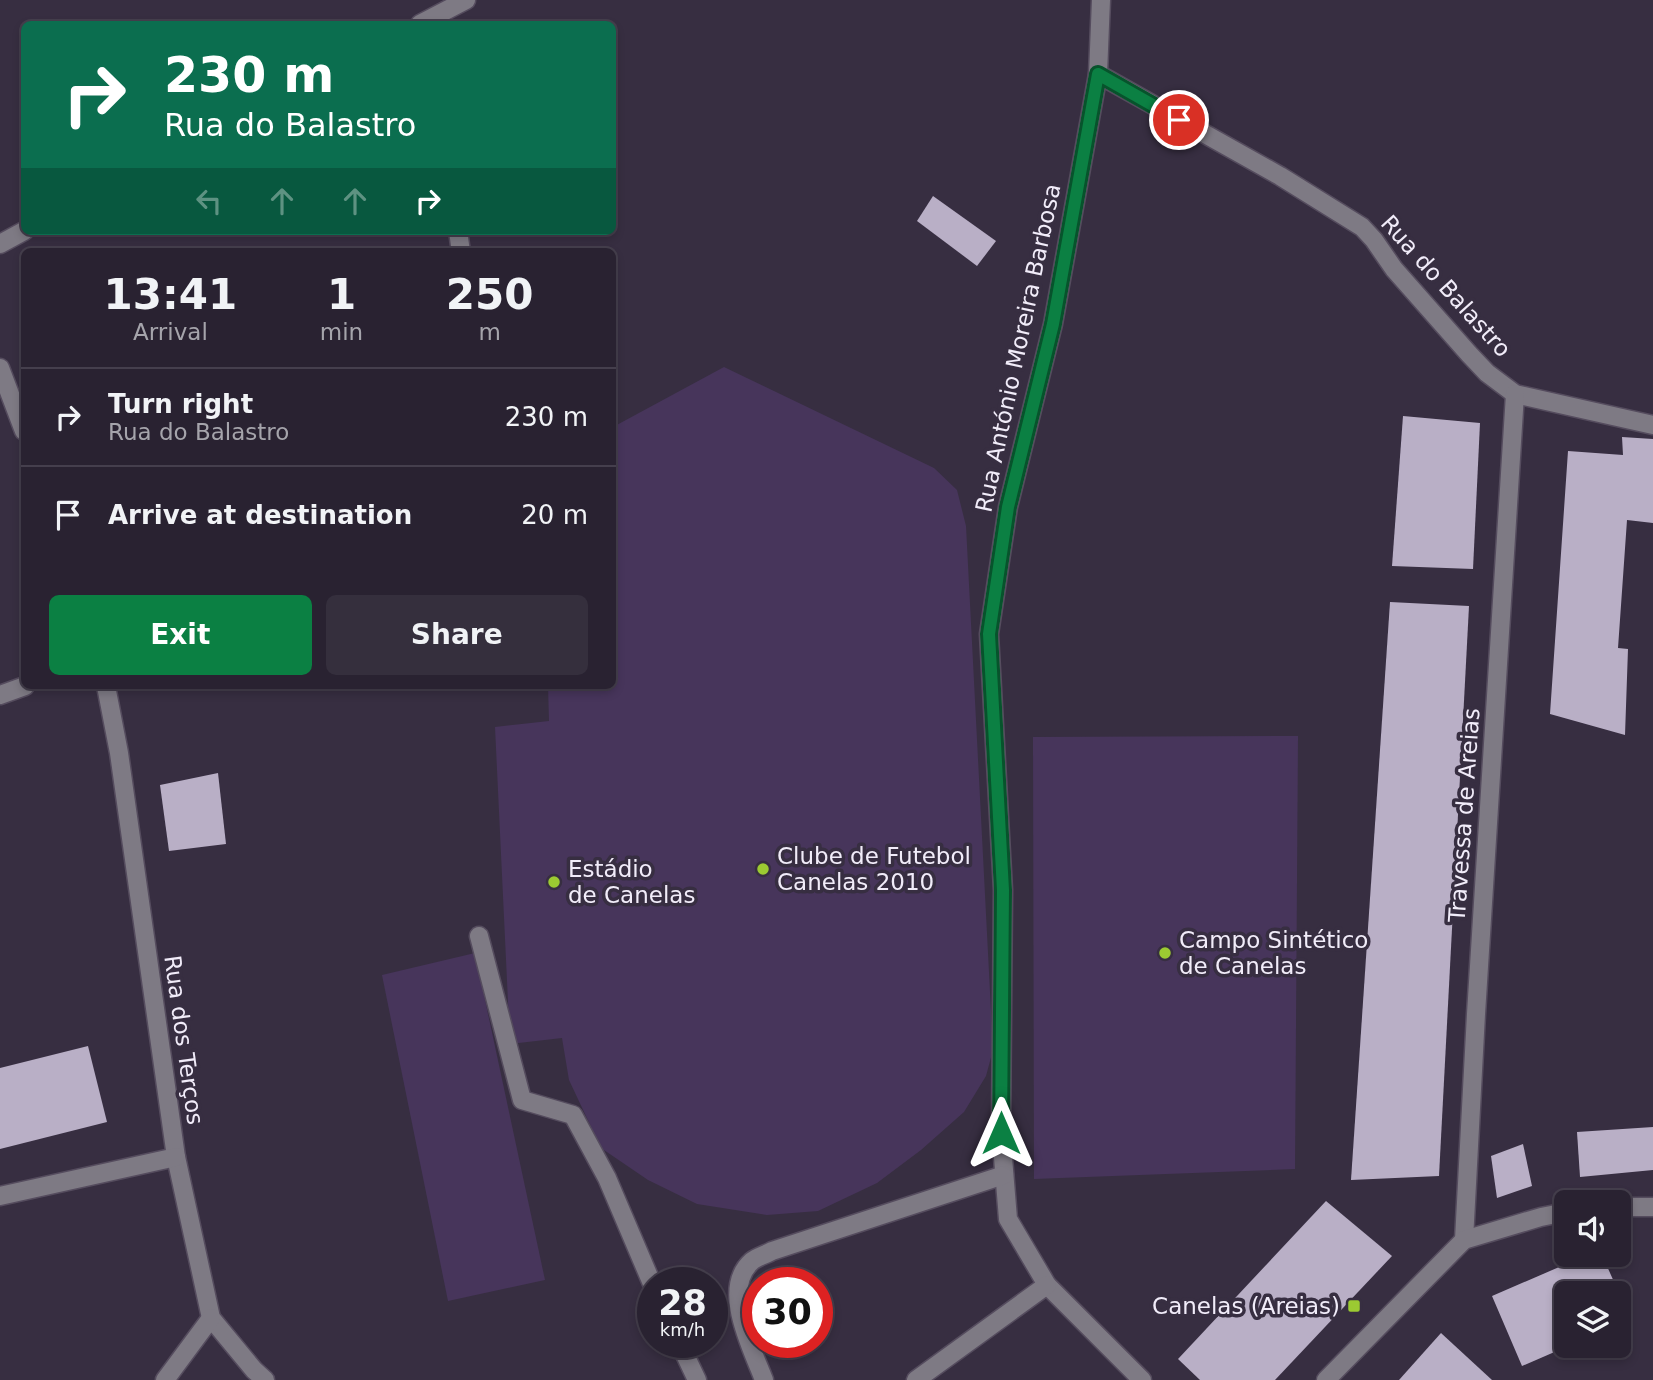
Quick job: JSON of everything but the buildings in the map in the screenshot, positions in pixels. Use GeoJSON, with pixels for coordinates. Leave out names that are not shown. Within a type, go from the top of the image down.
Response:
{"type":"FeatureCollection","features":[{"type":"Feature","properties":{"kind":"street"},"geometry":{"type":"LineString","coordinates":[[426,21],[466,0]]}},
{"type":"Feature","properties":{"kind":"street"},"geometry":{"type":"LineString","coordinates":[[1098,74],[1101,0]]}},
{"type":"Feature","properties":{"kind":"street","name":"Rua do Balastro"},"geometry":{"type":"LineString","coordinates":[[1098,74],[1280,176],[1362,228],[1394,269],[1487,373],[1515,394],[1653,425]]}},
{"type":"Feature","properties":{"kind":"street","name":"Rua António Moreira Barbosa"},"geometry":{"type":"LineString","coordinates":[[1098,74],[1053,324],[1008,507],[989,634],[1003,890],[1001,1133],[1008,1219],[1047,1285],[1142,1380]]}},
{"type":"Feature","properties":{"kind":"street"},"geometry":{"type":"LineString","coordinates":[[0,244],[21,233]]}},
{"type":"Feature","properties":{"kind":"street"},"geometry":{"type":"LineString","coordinates":[[0,368],[21,423]]}},
{"type":"Feature","properties":{"kind":"street","name":"Travessa de Areias"},"geometry":{"type":"LineString","coordinates":[[1464,1240],[1515,394]]}},
{"type":"Feature","properties":{"kind":"street"},"geometry":{"type":"LineString","coordinates":[[0,695],[21,687]]}},
{"type":"Feature","properties":{"kind":"street","name":"Rua dos Terços"},"geometry":{"type":"LineString","coordinates":[[107,689],[119,752],[176,1157],[211,1318],[256,1377]]}},
{"type":"Feature","properties":{"kind":"street"},"geometry":{"type":"LineString","coordinates":[[479,936],[522,1100],[573,1115],[607,1178],[645,1267]]}},
{"type":"Feature","properties":{"kind":"street"},"geometry":{"type":"LineString","coordinates":[[0,1196],[176,1157]]}},
{"type":"Feature","properties":{"kind":"street"},"geometry":{"type":"LineString","coordinates":[[764,1380],[740,1318],[739,1282],[752,1261],[772,1251],[1004,1175]]}},
{"type":"Feature","properties":{"kind":"street"},"geometry":{"type":"LineString","coordinates":[[1631,1208],[1653,1207]]}},
{"type":"Feature","properties":{"kind":"street"},"geometry":{"type":"LineString","coordinates":[[1326,1380],[1464,1240],[1554,1214]]}},
{"type":"Feature","properties":{"kind":"street"},"geometry":{"type":"LineString","coordinates":[[916,1380],[1047,1285]]}},
{"type":"Feature","properties":{"kind":"street"},"geometry":{"type":"LineString","coordinates":[[165,1380],[211,1318]]}},
{"type":"Feature","properties":{"kind":"street"},"geometry":{"type":"LineString","coordinates":[[687,1358],[697,1380]]}},
{"type":"Feature","properties":{"kind":"shaded area"},"geometry":{"type":"Polygon","coordinates":[[[724,367],[934,468],[957,490],[966,526],[993,1050],[986,1076],[964,1112],[921,1150],[877,1183],[818,1211],[767,1215],[697,1204],[648,1180],[601,1148],[569,1080],[562,1038],[510,1044],[495,727],[549,721],[548,689],[616,689],[616,425],[724,367]]]}},
{"type":"Feature","properties":{"kind":"shaded area","name":"Campo Sintético de Canelas"},"geometry":{"type":"Polygon","coordinates":[[[1298,736],[1295,1169],[1034,1179],[1033,737],[1298,736]]]}},
{"type":"Feature","properties":{"kind":"shaded area"},"geometry":{"type":"Polygon","coordinates":[[[475,953],[545,1280],[448,1301],[382,975],[475,953]]]}},
{"type":"Feature","properties":{"kind":"place","name":"Clube de Futebol Canelas 2010"},"geometry":{"type":"Point","coordinates":[763,869]}},
{"type":"Feature","properties":{"kind":"place","name":"Estádio de Canelas"},"geometry":{"type":"Point","coordinates":[554,882]}},
{"type":"Feature","properties":{"kind":"place","name":"Campo Sintético de Canelas"},"geometry":{"type":"Point","coordinates":[1165,953]}},
{"type":"Feature","properties":{"kind":"place","name":"Canelas (Areias)"},"geometry":{"type":"Point","coordinates":[1354,1306]}},
{"type":"Feature","properties":{"kind":"route"},"geometry":{"type":"LineString","coordinates":[[1001,1133],[1003,890],[989,634],[1008,507],[1053,324],[1098,74],[1179,120]]}}]}
